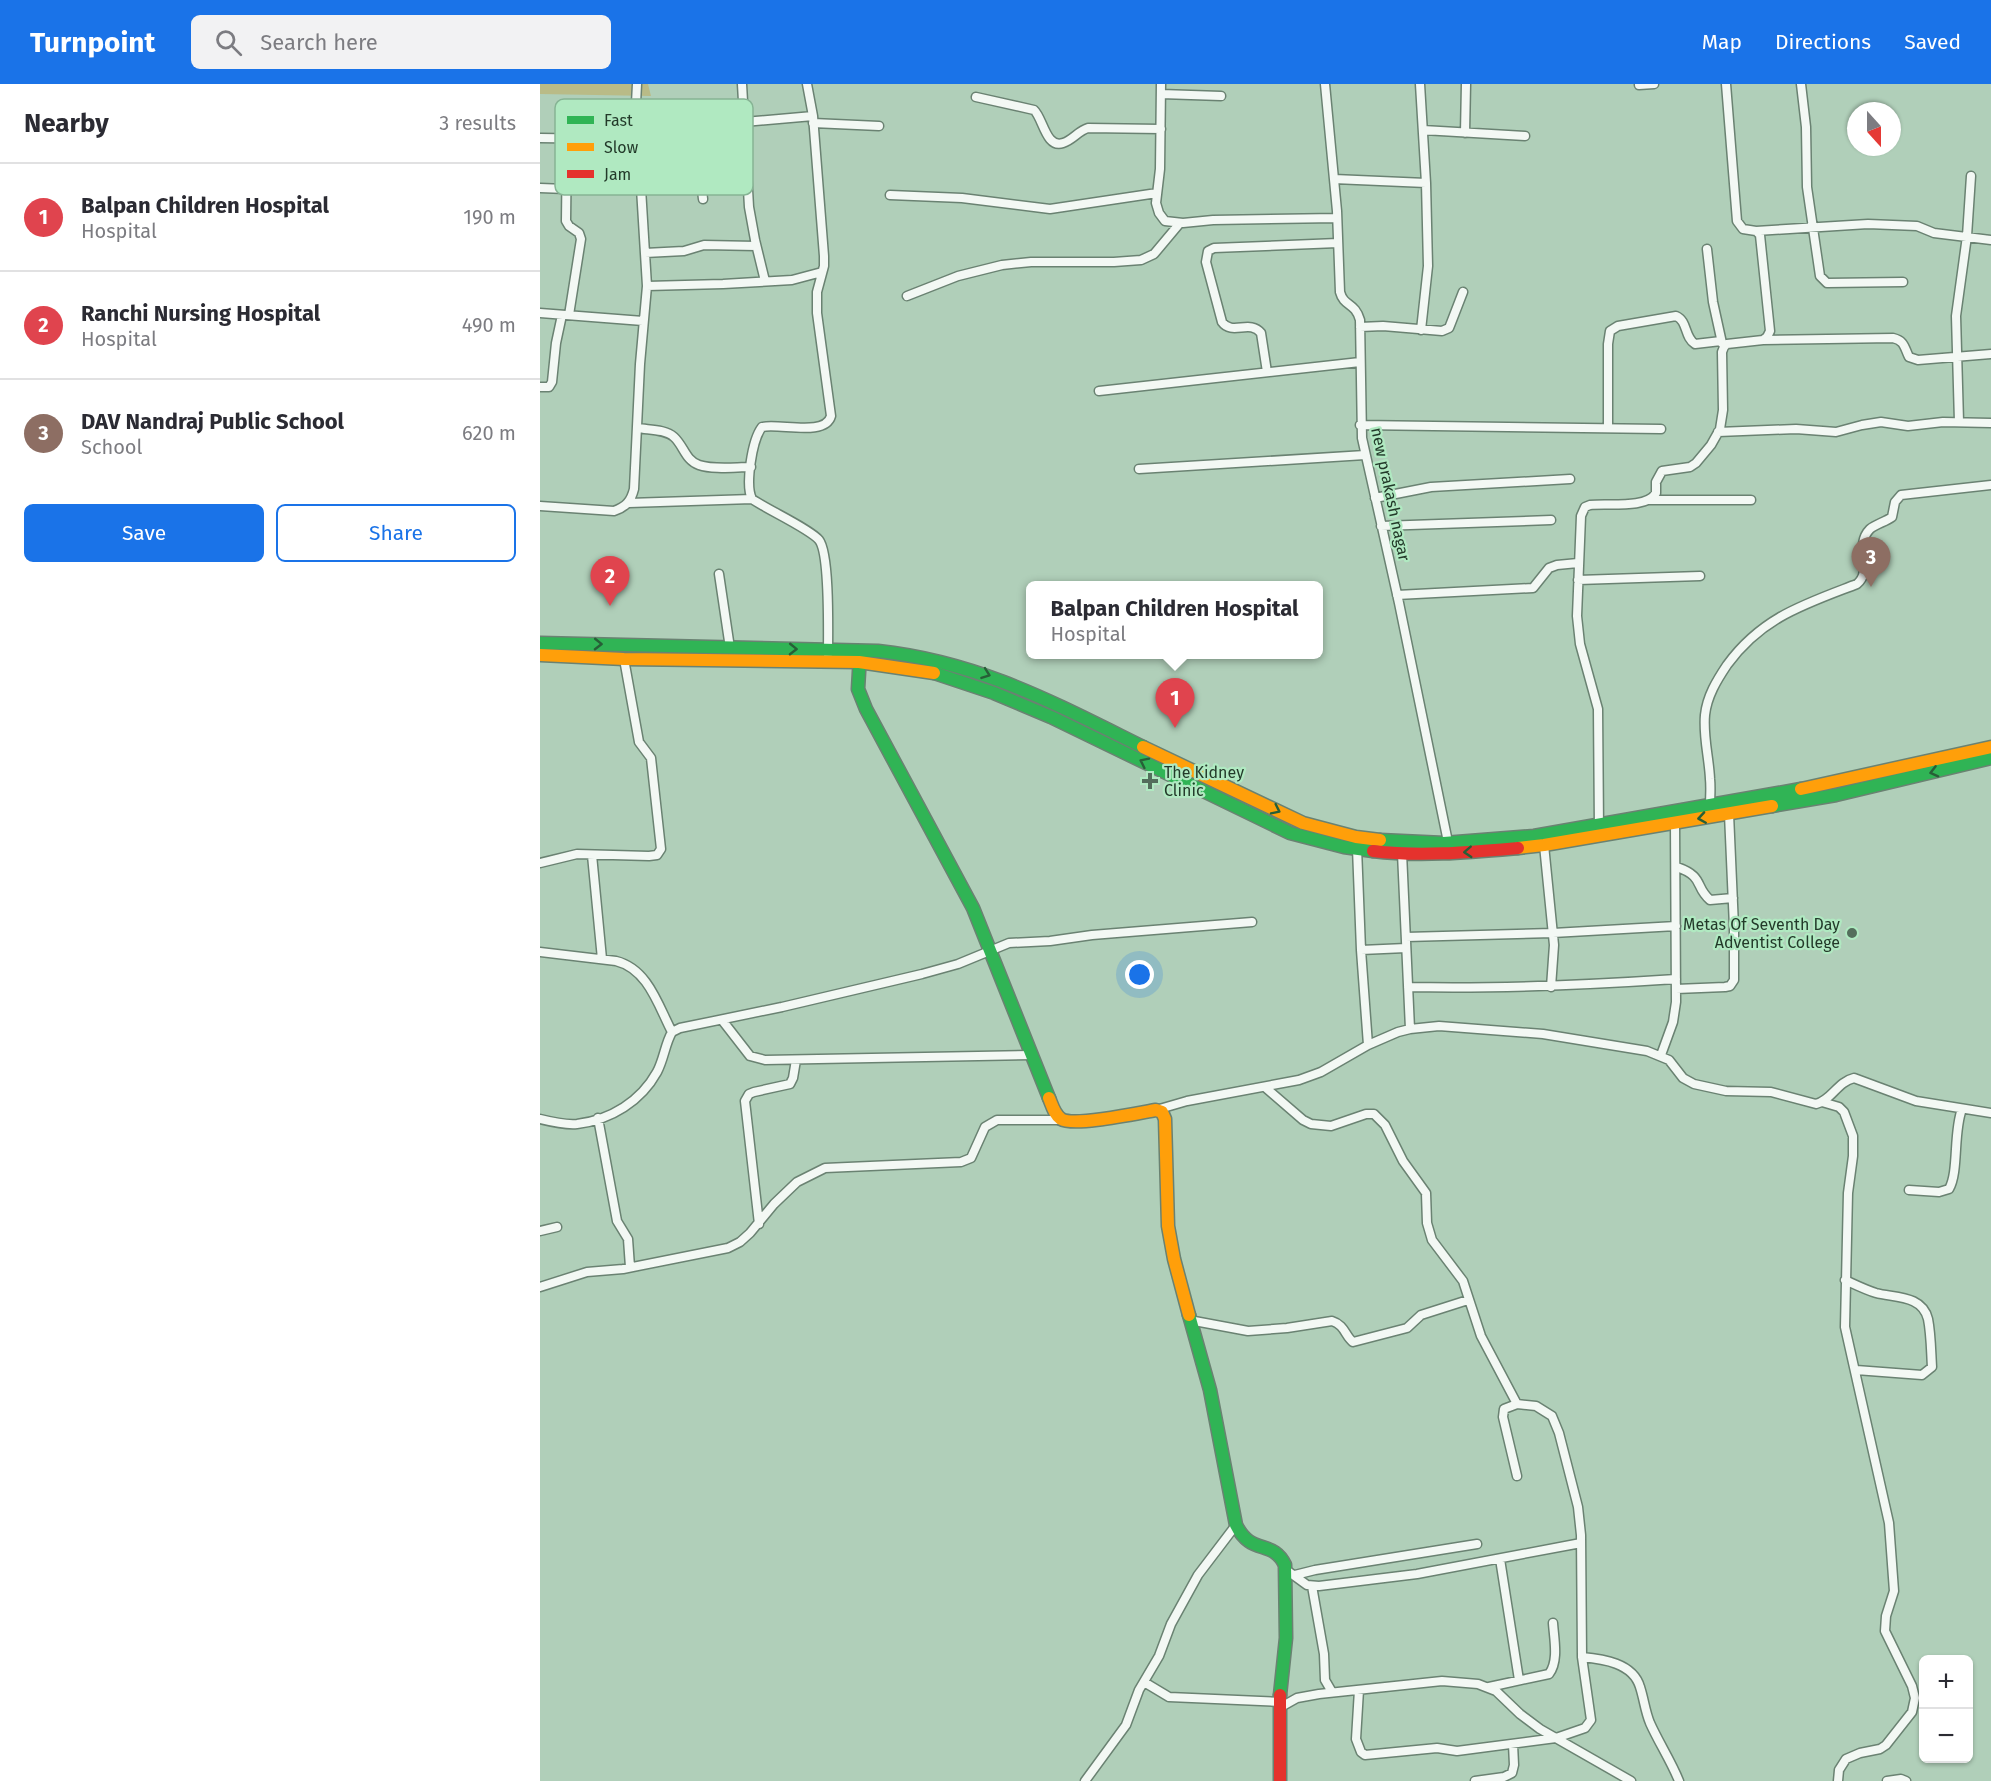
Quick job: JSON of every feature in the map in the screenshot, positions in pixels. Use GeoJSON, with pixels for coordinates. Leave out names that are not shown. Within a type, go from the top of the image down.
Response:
{"type":"FeatureCollection","features":[{"type":"Feature","properties":{"kind":"main road"},"geometry":{"type":"LineString","coordinates":[[540,643],[730,648],[828,656]]}},
{"type":"Feature","properties":{"kind":"main road"},"geometry":{"type":"LineString","coordinates":[[540,655],[624,659],[925,656],[996,678],[1044,698],[1293,819],[1368,840],[1398,843],[1505,839],[1675,823],[1836,795],[1991,758]]}},
{"type":"Feature","properties":{"kind":"main road"},"geometry":{"type":"LineString","coordinates":[[860,656],[930,672],[987,690],[1051,717],[1290,833],[1324,843],[1402,853],[1482,851],[1544,845],[1599,830],[1902,769],[1991,747]]}},
{"type":"Feature","properties":{"kind":"main road"},"geometry":{"type":"LineString","coordinates":[[860,656],[858,690],[866,709],[968,898],[1033,1055],[1051,1106],[1062,1120],[1080,1122],[1156,1110],[1162,1112],[1167,1127],[1168,1226],[1189,1320],[1210,1390],[1236,1525],[1239,1533],[1251,1545],[1278,1552],[1290,1572],[1286,1638],[1281,1670],[1280,1781]]}},
{"type":"Feature","properties":{"kind":"street"},"geometry":{"type":"LineString","coordinates":[[637,99],[638,84]]}},
{"type":"Feature","properties":{"kind":"street"},"geometry":{"type":"LineString","coordinates":[[742,84],[743,99]]}},
{"type":"Feature","properties":{"kind":"street"},"geometry":{"type":"LineString","coordinates":[[753,499],[748,487],[755,440],[762,427],[814,428],[830,422],[831,416],[817,314],[817,292],[824,256],[813,119],[807,84]]}},
{"type":"Feature","properties":{"kind":"street"},"geometry":{"type":"LineString","coordinates":[[1161,84],[1160,169],[1157,193],[1159,213],[1165,221],[1180,223],[1337,218]]}},
{"type":"Feature","properties":{"kind":"street","name":"new prakash nagar"},"geometry":{"type":"LineString","coordinates":[[1325,84],[1337,218],[1340,292],[1342,299],[1358,310],[1360,327],[1360,425],[1448,842]]}},
{"type":"Feature","properties":{"kind":"street"},"geometry":{"type":"LineString","coordinates":[[1420,84],[1428,266],[1421,330]]}},
{"type":"Feature","properties":{"kind":"street"},"geometry":{"type":"LineString","coordinates":[[1465,133],[1466,84]]}},
{"type":"Feature","properties":{"kind":"street"},"geometry":{"type":"LineString","coordinates":[[1639,85],[1654,84]]}},
{"type":"Feature","properties":{"kind":"street"},"geometry":{"type":"LineString","coordinates":[[1726,84],[1737,221],[1743,229],[1756,231],[1869,224],[1917,226],[1934,233],[1991,240]]}},
{"type":"Feature","properties":{"kind":"street"},"geometry":{"type":"LineString","coordinates":[[1801,84],[1806,127],[1807,187],[1820,276],[1827,283],[1903,282]]}},
{"type":"Feature","properties":{"kind":"street"},"geometry":{"type":"LineString","coordinates":[[1161,94],[1221,96]]}},
{"type":"Feature","properties":{"kind":"street"},"geometry":{"type":"LineString","coordinates":[[976,97],[1034,110],[1039,115],[1050,140],[1058,144],[1088,128],[1161,129]]}},
{"type":"Feature","properties":{"kind":"street"},"geometry":{"type":"LineString","coordinates":[[753,117],[813,119],[879,126]]}},
{"type":"Feature","properties":{"kind":"street"},"geometry":{"type":"LineString","coordinates":[[1423,130],[1526,136]]}},
{"type":"Feature","properties":{"kind":"street"},"geometry":{"type":"LineString","coordinates":[[540,138],[555,139]]}},
{"type":"Feature","properties":{"kind":"street"},"geometry":{"type":"LineString","coordinates":[[1959,422],[1956,307],[1967,236],[1971,176]]}},
{"type":"Feature","properties":{"kind":"street"},"geometry":{"type":"LineString","coordinates":[[1334,179],[1426,183]]}},
{"type":"Feature","properties":{"kind":"street"},"geometry":{"type":"LineString","coordinates":[[540,188],[555,189]]}},
{"type":"Feature","properties":{"kind":"street"},"geometry":{"type":"LineString","coordinates":[[890,195],[962,198],[1050,209],[1157,193]]}},
{"type":"Feature","properties":{"kind":"street"},"geometry":{"type":"LineString","coordinates":[[540,387],[549,387],[552,382],[556,343],[566,315],[581,239],[579,233],[566,221],[566,195]]}},
{"type":"Feature","properties":{"kind":"street"},"geometry":{"type":"LineString","coordinates":[[540,506],[614,511],[623,508],[628,503],[634,489],[643,321],[648,286],[640,195]]}},
{"type":"Feature","properties":{"kind":"street"},"geometry":{"type":"LineString","coordinates":[[703,195],[703,199]]}},
{"type":"Feature","properties":{"kind":"street"},"geometry":{"type":"LineString","coordinates":[[748,195],[756,246],[765,281]]}},
{"type":"Feature","properties":{"kind":"street"},"geometry":{"type":"LineString","coordinates":[[907,296],[958,276],[1002,265],[1031,262],[1141,260],[1154,254],[1180,223]]}},
{"type":"Feature","properties":{"kind":"street"},"geometry":{"type":"LineString","coordinates":[[1756,231],[1762,241],[1762,267],[1770,324],[1767,337],[1763,340]]}},
{"type":"Feature","properties":{"kind":"street"},"geometry":{"type":"LineString","coordinates":[[1267,372],[1261,333],[1257,328],[1230,328],[1222,322],[1206,262],[1208,251],[1214,248],[1338,243]]}},
{"type":"Feature","properties":{"kind":"street"},"geometry":{"type":"LineString","coordinates":[[645,253],[684,251],[705,245],[756,246]]}},
{"type":"Feature","properties":{"kind":"street"},"geometry":{"type":"LineString","coordinates":[[1648,501],[1656,493],[1656,482],[1662,471],[1681,469],[1696,463],[1711,445],[1722,422],[1722,344],[1715,314],[1707,249]]}},
{"type":"Feature","properties":{"kind":"street"},"geometry":{"type":"LineString","coordinates":[[648,286],[792,280],[822,272]]}},
{"type":"Feature","properties":{"kind":"street"},"geometry":{"type":"LineString","coordinates":[[1360,327],[1383,326],[1436,332],[1449,328],[1463,292]]}},
{"type":"Feature","properties":{"kind":"street"},"geometry":{"type":"LineString","coordinates":[[540,313],[643,321]]}},
{"type":"Feature","properties":{"kind":"street"},"geometry":{"type":"LineString","coordinates":[[1608,428],[1608,344],[1610,331],[1618,326],[1676,316],[1684,322],[1688,336],[1695,344],[1727,344],[1763,340],[1893,339],[1900,340],[1912,359],[1957,358],[1991,354]]}},
{"type":"Feature","properties":{"kind":"street"},"geometry":{"type":"LineString","coordinates":[[1099,391],[1360,362]]}},
{"type":"Feature","properties":{"kind":"street"},"geometry":{"type":"LineString","coordinates":[[1718,432],[1796,429],[1836,432],[1872,422],[1908,426],[1959,422],[1991,423]]}},
{"type":"Feature","properties":{"kind":"street"},"geometry":{"type":"LineString","coordinates":[[1360,425],[1661,429]]}},
{"type":"Feature","properties":{"kind":"street"},"geometry":{"type":"LineString","coordinates":[[638,428],[669,434],[676,438],[689,459],[697,464],[751,467]]}},
{"type":"Feature","properties":{"kind":"street"},"geometry":{"type":"LineString","coordinates":[[1139,470],[1365,455]]}},
{"type":"Feature","properties":{"kind":"street"},"geometry":{"type":"LineString","coordinates":[[1375,498],[1431,487],[1570,479]]}},
{"type":"Feature","properties":{"kind":"street"},"geometry":{"type":"LineString","coordinates":[[1710,806],[1710,778],[1705,729],[1706,709],[1709,698],[1724,670],[1749,638],[1760,629],[1801,606],[1862,580],[1865,575],[1862,549],[1864,540],[1871,529],[1892,517],[1894,502],[1901,495],[1991,485]]}},
{"type":"Feature","properties":{"kind":"street"},"geometry":{"type":"LineString","coordinates":[[628,503],[753,499],[814,536],[822,545],[826,562],[828,656]]}},
{"type":"Feature","properties":{"kind":"street"},"geometry":{"type":"LineString","coordinates":[[1599,830],[1598,709],[1578,629],[1578,562],[1581,516],[1585,507],[1648,501],[1751,500]]}},
{"type":"Feature","properties":{"kind":"street"},"geometry":{"type":"LineString","coordinates":[[1381,526],[1551,520]]}},
{"type":"Feature","properties":{"kind":"street"},"geometry":{"type":"LineString","coordinates":[[1397,595],[1523,590],[1533,588],[1549,568],[1578,562]]}},
{"type":"Feature","properties":{"kind":"street"},"geometry":{"type":"LineString","coordinates":[[719,574],[730,648]]}},
{"type":"Feature","properties":{"kind":"street"},"geometry":{"type":"LineString","coordinates":[[1578,580],[1700,576]]}},
{"type":"Feature","properties":{"kind":"street"},"geometry":{"type":"LineString","coordinates":[[540,863],[577,854],[650,856],[657,855],[660,849],[651,758],[639,742],[624,659]]}},
{"type":"Feature","properties":{"kind":"street"},"geometry":{"type":"LineString","coordinates":[[1677,989],[1725,987],[1730,986],[1734,980],[1730,814]]}},
{"type":"Feature","properties":{"kind":"street"},"geometry":{"type":"LineString","coordinates":[[1660,1056],[1675,1013],[1677,989],[1675,823]]}},
{"type":"Feature","properties":{"kind":"street"},"geometry":{"type":"LineString","coordinates":[[1544,845],[1553,933],[1551,987]]}},
{"type":"Feature","properties":{"kind":"street"},"geometry":{"type":"LineString","coordinates":[[1357,848],[1360,950],[1368,1045]]}},
{"type":"Feature","properties":{"kind":"street"},"geometry":{"type":"LineString","coordinates":[[1402,853],[1410,1029]]}},
{"type":"Feature","properties":{"kind":"street"},"geometry":{"type":"LineString","coordinates":[[592,855],[602,959]]}},
{"type":"Feature","properties":{"kind":"street"},"geometry":{"type":"LineString","coordinates":[[1677,867],[1700,881],[1706,897],[1710,900],[1733,898]]}},
{"type":"Feature","properties":{"kind":"street"},"geometry":{"type":"LineString","coordinates":[[540,1119],[577,1124],[627,1107],[638,1099],[658,1071],[672,1032],[680,1028],[914,976],[958,964],[1009,943],[1252,922]]}},
{"type":"Feature","properties":{"kind":"street"},"geometry":{"type":"LineString","coordinates":[[1406,937],[1553,933],[1677,926]]}},
{"type":"Feature","properties":{"kind":"street"},"geometry":{"type":"LineString","coordinates":[[1360,950],[1406,948]]}},
{"type":"Feature","properties":{"kind":"street"},"geometry":{"type":"LineString","coordinates":[[540,952],[625,963],[642,976],[649,986],[672,1032]]}},
{"type":"Feature","properties":{"kind":"street"},"geometry":{"type":"LineString","coordinates":[[1408,987],[1479,989],[1551,987],[1676,979]]}},
{"type":"Feature","properties":{"kind":"street"},"geometry":{"type":"LineString","coordinates":[[722,1020],[750,1056],[765,1060],[1033,1055]]}},
{"type":"Feature","properties":{"kind":"street"},"geometry":{"type":"LineString","coordinates":[[1156,1110],[1187,1101],[1266,1088],[1312,1076],[1368,1045],[1410,1029],[1439,1026],[1590,1040],[1660,1056],[1669,1060],[1683,1078],[1694,1084],[1726,1091],[1771,1092],[1816,1104],[1822,1102],[1841,1083],[1854,1078],[1904,1098],[1991,1113]]}},
{"type":"Feature","properties":{"kind":"street"},"geometry":{"type":"LineString","coordinates":[[759,1224],[745,1101],[749,1094],[754,1092],[790,1084],[796,1060]]}},
{"type":"Feature","properties":{"kind":"street"},"geometry":{"type":"LineString","coordinates":[[1266,1088],[1303,1120],[1311,1124],[1330,1125],[1366,1113],[1380,1118],[1391,1134],[1404,1161],[1426,1193],[1427,1223],[1432,1240],[1459,1274],[1480,1336],[1517,1404]]}},
{"type":"Feature","properties":{"kind":"street"},"geometry":{"type":"LineString","coordinates":[[1822,1102],[1839,1107],[1844,1112],[1853,1136],[1848,1193],[1845,1327],[1891,1536],[1894,1591],[1886,1616],[1885,1631],[1916,1698],[1912,1712],[1886,1745],[1846,1759],[1839,1770],[1838,1781]]}},
{"type":"Feature","properties":{"kind":"street"},"geometry":{"type":"LineString","coordinates":[[1909,1190],[1939,1192],[1949,1189],[1952,1185],[1957,1125],[1962,1109]]}},
{"type":"Feature","properties":{"kind":"street"},"geometry":{"type":"LineString","coordinates":[[598,1118],[617,1221],[628,1239],[630,1267]]}},
{"type":"Feature","properties":{"kind":"street"},"geometry":{"type":"LineString","coordinates":[[540,1287],[587,1272],[630,1267],[728,1248],[740,1242],[759,1224],[774,1204],[797,1182],[825,1168],[961,1162],[971,1158],[985,1127],[997,1120],[1062,1120]]}},
{"type":"Feature","properties":{"kind":"street"},"geometry":{"type":"LineString","coordinates":[[540,1231],[557,1227]]}},
{"type":"Feature","properties":{"kind":"street"},"geometry":{"type":"LineString","coordinates":[[1845,1280],[1877,1293],[1920,1304],[1928,1319],[1932,1367],[1923,1375],[1856,1370]]}},
{"type":"Feature","properties":{"kind":"street"},"geometry":{"type":"LineString","coordinates":[[1189,1320],[1248,1331],[1332,1321],[1346,1331],[1350,1340],[1358,1342],[1407,1328],[1421,1316],[1468,1300]]}},
{"type":"Feature","properties":{"kind":"street"},"geometry":{"type":"LineString","coordinates":[[1359,1690],[1356,1739],[1361,1752],[1365,1755],[1437,1748],[1457,1751],[1513,1744],[1556,1738],[1590,1724],[1582,1657],[1579,1514],[1556,1424],[1552,1416],[1536,1406],[1517,1404],[1504,1409],[1503,1417],[1517,1476]]}},
{"type":"Feature","properties":{"kind":"street"},"geometry":{"type":"LineString","coordinates":[[1085,1781],[1126,1725],[1144,1682],[1159,1656],[1171,1624],[1198,1575],[1236,1525]]}},
{"type":"Feature","properties":{"kind":"street"},"geometry":{"type":"LineString","coordinates":[[1290,1572],[1307,1585],[1312,1586],[1396,1578],[1581,1543]]}},
{"type":"Feature","properties":{"kind":"street"},"geometry":{"type":"LineString","coordinates":[[1290,1572],[1365,1563],[1476,1544]]}},
{"type":"Feature","properties":{"kind":"street"},"geometry":{"type":"LineString","coordinates":[[1500,1559],[1519,1680]]}},
{"type":"Feature","properties":{"kind":"street"},"geometry":{"type":"LineString","coordinates":[[1312,1586],[1324,1654],[1325,1680],[1332,1692]]}},
{"type":"Feature","properties":{"kind":"street"},"geometry":{"type":"LineString","coordinates":[[1489,1687],[1540,1678],[1551,1672],[1554,1660],[1553,1623]]}},
{"type":"Feature","properties":{"kind":"street"},"geometry":{"type":"LineString","coordinates":[[1582,1657],[1608,1661],[1628,1670],[1635,1676],[1641,1689],[1647,1717],[1680,1781]]}},
{"type":"Feature","properties":{"kind":"street"},"geometry":{"type":"LineString","coordinates":[[1144,1682],[1169,1697],[1281,1705],[1297,1698],[1332,1692],[1442,1681],[1478,1684],[1489,1687],[1504,1697],[1528,1720],[1625,1780]]}},
{"type":"Feature","properties":{"kind":"street"},"geometry":{"type":"LineString","coordinates":[[1475,1781],[1504,1777],[1512,1773],[1513,1744]]}},
{"type":"Feature","properties":{"kind":"street"},"geometry":{"type":"LineString","coordinates":[[1887,1781],[1901,1779],[1906,1781]]}},
{"type":"Feature","properties":{"kind":"green space"},"geometry":{"type":"Polygon","coordinates":[[[540,84],[648,84],[651,96],[540,94],[540,84]]]}},
{"type":"Feature","properties":{"kind":"traffic: fast"},"geometry":{"type":"LineString","coordinates":[[540,643],[878,651],[915,656],[950,664],[1015,687],[1047,700],[1143,747]]}},
{"type":"Feature","properties":{"kind":"traffic: fast"},"geometry":{"type":"LineString","coordinates":[[860,655],[858,689],[866,709],[973,908],[1049,1098]]}},
{"type":"Feature","properties":{"kind":"traffic: fast"},"geometry":{"type":"LineString","coordinates":[[934,673],[994,693],[1051,717],[1290,833],[1344,847],[1373,851]]}},
{"type":"Feature","properties":{"kind":"traffic: fast"},"geometry":{"type":"LineString","coordinates":[[1772,806],[1836,795],[1991,758]]}},
{"type":"Feature","properties":{"kind":"traffic: fast"},"geometry":{"type":"LineString","coordinates":[[1380,840],[1444,843],[1534,836],[1801,789]]}},
{"type":"Feature","properties":{"kind":"traffic: fast"},"geometry":{"type":"LineString","coordinates":[[1189,1315],[1210,1390],[1236,1525],[1248,1541],[1274,1552],[1285,1565],[1286,1638],[1280,1695]]}},
{"type":"Feature","properties":{"kind":"traffic: slow"},"geometry":{"type":"LineString","coordinates":[[540,655],[624,659],[859,662],[934,673]]}},
{"type":"Feature","properties":{"kind":"traffic: slow"},"geometry":{"type":"LineString","coordinates":[[1143,747],[1303,823],[1356,837],[1380,840]]}},
{"type":"Feature","properties":{"kind":"traffic: slow"},"geometry":{"type":"LineString","coordinates":[[1801,789],[1991,747]]}},
{"type":"Feature","properties":{"kind":"traffic: slow"},"geometry":{"type":"LineString","coordinates":[[1518,848],[1772,806]]}},
{"type":"Feature","properties":{"kind":"traffic: slow"},"geometry":{"type":"LineString","coordinates":[[1049,1098],[1057,1115],[1068,1121],[1092,1120],[1156,1110],[1162,1112],[1165,1119],[1168,1226],[1189,1315]]}},
{"type":"Feature","properties":{"kind":"traffic: jam"},"geometry":{"type":"LineString","coordinates":[[1373,851],[1427,854],[1518,848]]}},
{"type":"Feature","properties":{"kind":"traffic: jam"},"geometry":{"type":"LineString","coordinates":[[1280,1695],[1280,1781]]}},
{"type":"Feature","properties":{"kind":"place","name":"DAV Nandraj Public School"},"geometry":{"type":"Point","coordinates":[1871,587]}},
{"type":"Feature","properties":{"kind":"place","name":"Ranchi Nursing Hospital"},"geometry":{"type":"Point","coordinates":[610,606]}},
{"type":"Feature","properties":{"kind":"place","name":"Balpan Children Hospital"},"geometry":{"type":"Point","coordinates":[1175,728]}},
{"type":"Feature","properties":{"kind":"place","name":"The Kidney Clinic"},"geometry":{"type":"Point","coordinates":[1150,781]}},
{"type":"Feature","properties":{"kind":"place","name":"Metas Of Seventh Day Adventist College"},"geometry":{"type":"Point","coordinates":[1852,933]}}]}
